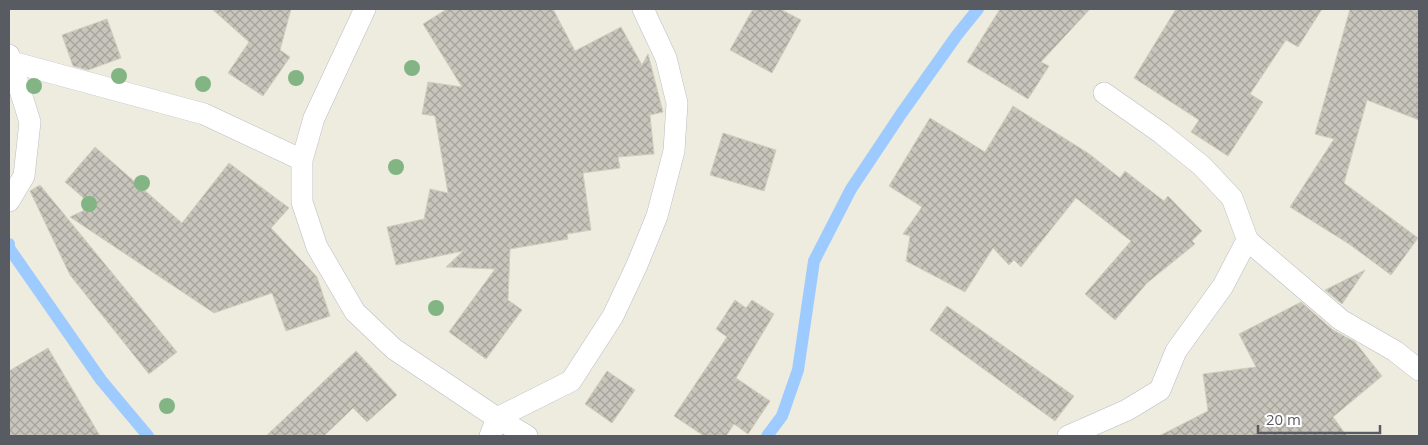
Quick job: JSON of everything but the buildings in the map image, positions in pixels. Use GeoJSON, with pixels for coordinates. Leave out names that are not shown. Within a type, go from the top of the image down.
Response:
{"type":"FeatureCollection","features":[{"type":"Feature","properties":{"kind":"lane"},"geometry":{"type":"LineString","coordinates":[[365,9],[314,118],[302,160],[302,202],[317,247],[355,312],[394,350],[493,427],[527,436]]}},
{"type":"Feature","properties":{"kind":"lane"},"geometry":{"type":"LineString","coordinates":[[493,427],[571,381],[613,316],[657,216],[674,151],[676,103],[666,58],[644,9]]}},
{"type":"Feature","properties":{"kind":"lane"},"geometry":{"type":"LineString","coordinates":[[10,58],[204,114],[302,160]]}},
{"type":"Feature","properties":{"kind":"lane"},"geometry":{"type":"LineString","coordinates":[[9,201],[24,176],[30,122],[10,58]]}},
{"type":"Feature","properties":{"kind":"lane"},"geometry":{"type":"LineString","coordinates":[[1068,436],[1127,410],[1160,390],[1176,351],[1223,286],[1248,241],[1232,198],[1202,166],[1161,133],[1104,93]]}},
{"type":"Feature","properties":{"kind":"lane"},"geometry":{"type":"LineString","coordinates":[[1247,240],[1341,320],[1394,351],[1419,370]]}},
{"type":"Feature","properties":{"kind":"waterway"},"geometry":{"type":"LineString","coordinates":[[767,436],[782,416],[798,370],[814,261],[851,189],[901,114],[957,35],[978,9]]}},
{"type":"Feature","properties":{"kind":"waterway"},"geometry":{"type":"LineString","coordinates":[[9,244],[9,248],[101,380],[148,436]]}}]}
